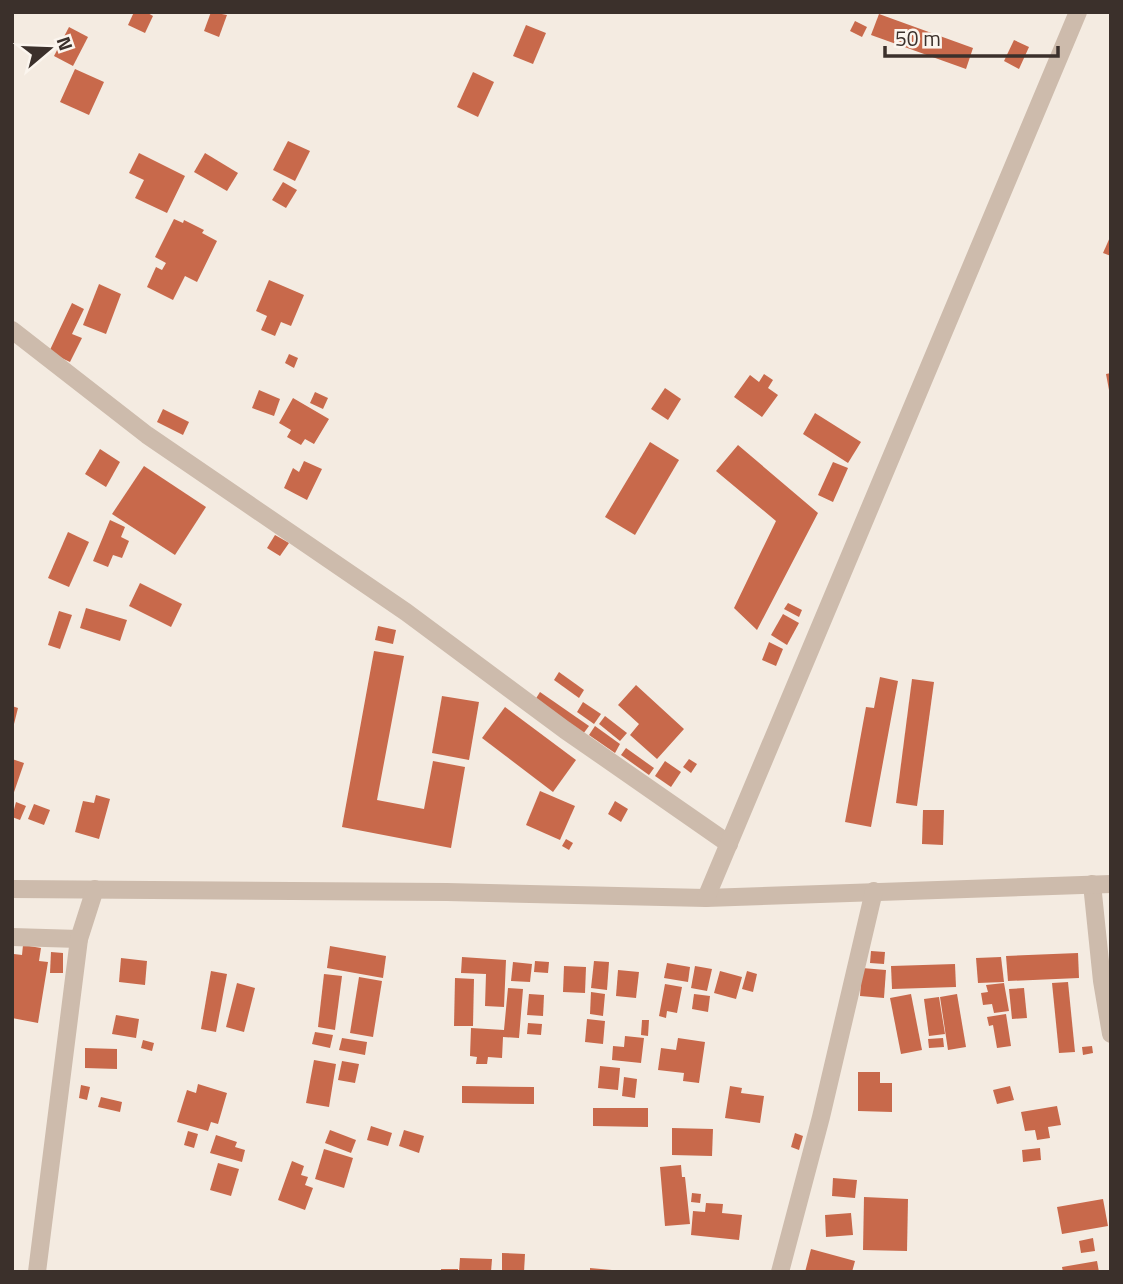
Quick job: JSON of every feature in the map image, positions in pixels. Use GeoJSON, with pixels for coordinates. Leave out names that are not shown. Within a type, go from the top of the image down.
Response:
{"type":"FeatureCollection","features":[{"type":"Feature","properties":{"kind":"street"},"geometry":{"type":"LineString","coordinates":[[706,898],[1078,12]]}},
{"type":"Feature","properties":{"kind":"street"},"geometry":{"type":"LineString","coordinates":[[12,330],[147,435],[394,604],[565,730],[729,844]]}},
{"type":"Feature","properties":{"kind":"street"},"geometry":{"type":"LineString","coordinates":[[1092,884],[1102,981],[1111,1034]]}},
{"type":"Feature","properties":{"kind":"street"},"geometry":{"type":"LineString","coordinates":[[12,889],[461,892],[706,898],[1111,884]]}},
{"type":"Feature","properties":{"kind":"street"},"geometry":{"type":"LineString","coordinates":[[37,1272],[79,939],[95,889]]}},
{"type":"Feature","properties":{"kind":"street"},"geometry":{"type":"LineString","coordinates":[[780,1272],[821,1117],[874,891]]}},
{"type":"Feature","properties":{"kind":"street"},"geometry":{"type":"LineString","coordinates":[[12,937],[79,939]]}},
{"type":"Feature","properties":{"kind":"building"},"geometry":{"type":"Polygon","coordinates":[[[134,12],[146,12],[153,16],[145,33],[128,25],[134,12]]]}},
{"type":"Feature","properties":{"kind":"building"},"geometry":{"type":"Polygon","coordinates":[[[211,12],[227,15],[219,37],[204,31],[211,12]]]}},
{"type":"Feature","properties":{"kind":"building"},"geometry":{"type":"Polygon","coordinates":[[[879,14],[973,48],[966,69],[871,35],[879,14]]]}},
{"type":"Feature","properties":{"kind":"building"},"geometry":{"type":"Polygon","coordinates":[[[855,21],[867,27],[862,37],[850,31],[855,21]]]}},
{"type":"Feature","properties":{"kind":"building"},"geometry":{"type":"Polygon","coordinates":[[[526,25],[546,33],[533,64],[513,56],[526,25]]]}},
{"type":"Feature","properties":{"kind":"building"},"geometry":{"type":"Polygon","coordinates":[[[69,27],[88,37],[73,66],[54,56],[69,27]]]}},
{"type":"Feature","properties":{"kind":"building"},"geometry":{"type":"Polygon","coordinates":[[[1014,40],[1029,47],[1019,69],[1004,61],[1014,40]]]}},
{"type":"Feature","properties":{"kind":"building"},"geometry":{"type":"Polygon","coordinates":[[[75,69],[104,82],[89,115],[60,102],[75,69]]]}},
{"type":"Feature","properties":{"kind":"building"},"geometry":{"type":"Polygon","coordinates":[[[473,72],[494,82],[478,117],[457,107],[473,72]]]}},
{"type":"Feature","properties":{"kind":"building"},"geometry":{"type":"Polygon","coordinates":[[[288,141],[310,151],[295,181],[273,170],[288,141]]]}},
{"type":"Feature","properties":{"kind":"building"},"geometry":{"type":"Polygon","coordinates":[[[139,153],[185,176],[167,213],[135,198],[144,180],[129,173],[139,153]]]}},
{"type":"Feature","properties":{"kind":"building"},"geometry":{"type":"Polygon","coordinates":[[[205,153],[238,173],[227,191],[194,172],[205,153]]]}},
{"type":"Feature","properties":{"kind":"building"},"geometry":{"type":"Polygon","coordinates":[[[283,182],[297,190],[286,208],[272,200],[283,182]]]}},
{"type":"Feature","properties":{"kind":"building"},"geometry":{"type":"Polygon","coordinates":[[[174,219],[183,223],[184,220],[204,230],[202,233],[217,241],[197,282],[185,276],[173,300],[147,287],[156,267],[162,270],[166,263],[155,257],[174,219]]]}},
{"type":"Feature","properties":{"kind":"building"},"geometry":{"type":"Polygon","coordinates":[[[1111,235],[1111,256],[1103,253],[1111,235]]]}},
{"type":"Feature","properties":{"kind":"building"},"geometry":{"type":"Polygon","coordinates":[[[269,280],[304,295],[291,326],[281,322],[275,336],[261,330],[267,316],[256,311],[269,280]]]}},
{"type":"Feature","properties":{"kind":"building"},"geometry":{"type":"Polygon","coordinates":[[[99,284],[121,294],[106,334],[83,325],[99,284]]]}},
{"type":"Feature","properties":{"kind":"building"},"geometry":{"type":"Polygon","coordinates":[[[72,303],[84,309],[72,334],[82,338],[70,362],[49,352],[72,303]]]}},
{"type":"Feature","properties":{"kind":"building"},"geometry":{"type":"Polygon","coordinates":[[[289,354],[298,358],[294,368],[285,363],[289,354]]]}},
{"type":"Feature","properties":{"kind":"building"},"geometry":{"type":"Polygon","coordinates":[[[1111,373],[1111,390],[1109,390],[1106,374],[1111,373]]]}},
{"type":"Feature","properties":{"kind":"building"},"geometry":{"type":"Polygon","coordinates":[[[764,374],[773,380],[768,388],[778,395],[762,417],[734,397],[750,375],[759,382],[764,374]]]}},
{"type":"Feature","properties":{"kind":"building"},"geometry":{"type":"Polygon","coordinates":[[[665,388],[681,399],[668,420],[651,409],[665,388]]]}},
{"type":"Feature","properties":{"kind":"building"},"geometry":{"type":"Polygon","coordinates":[[[259,390],[280,399],[274,416],[252,408],[259,390]]]}},
{"type":"Feature","properties":{"kind":"building"},"geometry":{"type":"Polygon","coordinates":[[[315,392],[328,398],[323,409],[310,403],[315,392]]]}},
{"type":"Feature","properties":{"kind":"building"},"geometry":{"type":"Polygon","coordinates":[[[293,398],[329,419],[314,444],[305,439],[301,445],[287,437],[291,430],[279,423],[293,398]]]}},
{"type":"Feature","properties":{"kind":"building"},"geometry":{"type":"Polygon","coordinates":[[[163,409],[189,422],[183,435],[157,422],[163,409]]]}},
{"type":"Feature","properties":{"kind":"building"},"geometry":{"type":"Polygon","coordinates":[[[815,413],[861,442],[848,463],[803,434],[815,413]]]}},
{"type":"Feature","properties":{"kind":"building"},"geometry":{"type":"Polygon","coordinates":[[[650,442],[679,460],[635,535],[605,517],[650,442]]]}},
{"type":"Feature","properties":{"kind":"building"},"geometry":{"type":"Polygon","coordinates":[[[738,445],[818,513],[757,630],[734,608],[776,521],[716,471],[738,445]]]}},
{"type":"Feature","properties":{"kind":"building"},"geometry":{"type":"Polygon","coordinates":[[[100,449],[120,462],[106,487],[85,474],[100,449]]]}},
{"type":"Feature","properties":{"kind":"building"},"geometry":{"type":"Polygon","coordinates":[[[304,461],[322,469],[307,500],[284,488],[293,468],[299,472],[304,461]]]}},
{"type":"Feature","properties":{"kind":"building"},"geometry":{"type":"Polygon","coordinates":[[[833,462],[848,468],[833,502],[818,495],[833,462]]]}},
{"type":"Feature","properties":{"kind":"building"},"geometry":{"type":"Polygon","coordinates":[[[144,466],[206,507],[175,555],[112,514],[144,466]]]}},
{"type":"Feature","properties":{"kind":"building"},"geometry":{"type":"Polygon","coordinates":[[[110,520],[125,527],[121,537],[129,541],[122,558],[113,555],[108,567],[93,561],[110,520]]]}},
{"type":"Feature","properties":{"kind":"building"},"geometry":{"type":"Polygon","coordinates":[[[68,532],[89,542],[69,587],[48,578],[68,532]]]}},
{"type":"Feature","properties":{"kind":"building"},"geometry":{"type":"Polygon","coordinates":[[[275,535],[289,543],[280,556],[267,548],[275,535]]]}},
{"type":"Feature","properties":{"kind":"building"},"geometry":{"type":"Polygon","coordinates":[[[140,583],[182,604],[171,627],[129,606],[140,583]]]}},
{"type":"Feature","properties":{"kind":"building"},"geometry":{"type":"Polygon","coordinates":[[[788,603],[802,610],[799,617],[784,609],[788,603]]]}},
{"type":"Feature","properties":{"kind":"building"},"geometry":{"type":"Polygon","coordinates":[[[86,608],[127,620],[120,641],[80,628],[86,608]]]}},
{"type":"Feature","properties":{"kind":"building"},"geometry":{"type":"Polygon","coordinates":[[[59,611],[72,615],[60,649],[48,645],[59,611]]]}},
{"type":"Feature","properties":{"kind":"building"},"geometry":{"type":"Polygon","coordinates":[[[783,614],[799,623],[787,645],[771,635],[783,614]]]}},
{"type":"Feature","properties":{"kind":"building"},"geometry":{"type":"Polygon","coordinates":[[[378,626],[396,630],[393,644],[375,640],[378,626]]]}},
{"type":"Feature","properties":{"kind":"building"},"geometry":{"type":"Polygon","coordinates":[[[769,642],[783,649],[776,666],[762,660],[769,642]]]}},
{"type":"Feature","properties":{"kind":"building"},"geometry":{"type":"Polygon","coordinates":[[[374,651],[404,656],[377,800],[424,809],[433,761],[465,767],[451,848],[342,827],[374,651]]]}},
{"type":"Feature","properties":{"kind":"building"},"geometry":{"type":"Polygon","coordinates":[[[559,672],[584,690],[579,698],[554,680],[559,672]]]}},
{"type":"Feature","properties":{"kind":"building"},"geometry":{"type":"Polygon","coordinates":[[[880,677],[898,681],[871,827],[845,822],[866,707],[874,708],[880,677]]]}},
{"type":"Feature","properties":{"kind":"building"},"geometry":{"type":"Polygon","coordinates":[[[912,679],[934,682],[917,806],[896,803],[912,679]]]}},
{"type":"Feature","properties":{"kind":"building"},"geometry":{"type":"Polygon","coordinates":[[[636,685],[684,729],[657,759],[630,735],[639,724],[618,705],[636,685]]]}},
{"type":"Feature","properties":{"kind":"building"},"geometry":{"type":"Polygon","coordinates":[[[540,692],[589,726],[583,734],[535,700],[540,692]]]}},
{"type":"Feature","properties":{"kind":"building"},"geometry":{"type":"Polygon","coordinates":[[[442,696],[479,702],[469,760],[432,753],[442,696]]]}},
{"type":"Feature","properties":{"kind":"building"},"geometry":{"type":"Polygon","coordinates":[[[583,702],[601,714],[594,724],[577,712],[583,702]]]}},
{"type":"Feature","properties":{"kind":"building"},"geometry":{"type":"Polygon","coordinates":[[[12,706],[18,708],[13,728],[12,728],[12,706]]]}},
{"type":"Feature","properties":{"kind":"building"},"geometry":{"type":"Polygon","coordinates":[[[505,707],[576,760],[553,792],[482,738],[505,707]]]}},
{"type":"Feature","properties":{"kind":"building"},"geometry":{"type":"Polygon","coordinates":[[[605,716],[627,733],[620,741],[599,724],[605,716]]]}},
{"type":"Feature","properties":{"kind":"building"},"geometry":{"type":"Polygon","coordinates":[[[595,726],[620,744],[615,753],[589,735],[595,726]]]}},
{"type":"Feature","properties":{"kind":"building"},"geometry":{"type":"Polygon","coordinates":[[[626,748],[654,768],[649,775],[621,755],[626,748]]]}},
{"type":"Feature","properties":{"kind":"building"},"geometry":{"type":"Polygon","coordinates":[[[12,759],[24,763],[13,795],[12,795],[12,759]]]}},
{"type":"Feature","properties":{"kind":"building"},"geometry":{"type":"Polygon","coordinates":[[[689,759],[697,764],[691,773],[683,767],[689,759]]]}},
{"type":"Feature","properties":{"kind":"building"},"geometry":{"type":"Polygon","coordinates":[[[665,761],[681,772],[671,787],[655,776],[665,761]]]}},
{"type":"Feature","properties":{"kind":"building"},"geometry":{"type":"Polygon","coordinates":[[[540,791],[575,806],[560,840],[526,825],[540,791]]]}},
{"type":"Feature","properties":{"kind":"building"},"geometry":{"type":"Polygon","coordinates":[[[96,795],[110,799],[99,839],[75,832],[83,801],[94,803],[96,795]]]}},
{"type":"Feature","properties":{"kind":"building"},"geometry":{"type":"Polygon","coordinates":[[[615,801],[628,809],[621,822],[608,814],[615,801]]]}},
{"type":"Feature","properties":{"kind":"building"},"geometry":{"type":"Polygon","coordinates":[[[16,802],[26,806],[20,820],[12,817],[16,802]]]}},
{"type":"Feature","properties":{"kind":"building"},"geometry":{"type":"Polygon","coordinates":[[[34,804],[50,810],[44,825],[28,819],[34,804]]]}},
{"type":"Feature","properties":{"kind":"building"},"geometry":{"type":"Polygon","coordinates":[[[923,810],[944,810],[943,845],[922,844],[923,810]]]}},
{"type":"Feature","properties":{"kind":"building"},"geometry":{"type":"Polygon","coordinates":[[[566,839],[573,843],[569,850],[562,846],[566,839]]]}},
{"type":"Feature","properties":{"kind":"building"},"geometry":{"type":"Polygon","coordinates":[[[23,945],[41,948],[39,961],[48,962],[38,1023],[12,1018],[12,964],[14,954],[22,955],[23,945]]]}},
{"type":"Feature","properties":{"kind":"building"},"geometry":{"type":"Polygon","coordinates":[[[330,946],[386,956],[383,978],[327,968],[330,946]]]}},
{"type":"Feature","properties":{"kind":"building"},"geometry":{"type":"Polygon","coordinates":[[[871,951],[885,952],[884,964],[870,963],[871,951]]]}},
{"type":"Feature","properties":{"kind":"building"},"geometry":{"type":"Polygon","coordinates":[[[51,952],[63,953],[63,973],[50,973],[51,952]]]}},
{"type":"Feature","properties":{"kind":"building"},"geometry":{"type":"Polygon","coordinates":[[[1078,953],[1079,978],[1008,981],[1006,956],[1078,953]]]}},
{"type":"Feature","properties":{"kind":"building"},"geometry":{"type":"Polygon","coordinates":[[[462,957],[506,960],[504,1007],[485,1006],[486,974],[461,973],[462,957]]]}},
{"type":"Feature","properties":{"kind":"building"},"geometry":{"type":"Polygon","coordinates":[[[1001,957],[1004,982],[978,983],[976,958],[1001,957]]]}},
{"type":"Feature","properties":{"kind":"building"},"geometry":{"type":"Polygon","coordinates":[[[121,958],[147,961],[145,985],[119,982],[121,958]]]}},
{"type":"Feature","properties":{"kind":"building"},"geometry":{"type":"Polygon","coordinates":[[[535,961],[549,962],[548,973],[534,972],[535,961]]]}},
{"type":"Feature","properties":{"kind":"building"},"geometry":{"type":"Polygon","coordinates":[[[594,961],[609,962],[607,990],[591,988],[594,961]]]}},
{"type":"Feature","properties":{"kind":"building"},"geometry":{"type":"Polygon","coordinates":[[[513,962],[532,964],[530,982],[511,981],[513,962]]]}},
{"type":"Feature","properties":{"kind":"building"},"geometry":{"type":"Polygon","coordinates":[[[667,963],[690,967],[688,982],[664,978],[667,963]]]}},
{"type":"Feature","properties":{"kind":"building"},"geometry":{"type":"Polygon","coordinates":[[[955,964],[956,987],[892,989],[891,966],[955,964]]]}},
{"type":"Feature","properties":{"kind":"building"},"geometry":{"type":"Polygon","coordinates":[[[564,966],[586,967],[585,993],[563,992],[564,966]]]}},
{"type":"Feature","properties":{"kind":"building"},"geometry":{"type":"Polygon","coordinates":[[[695,966],[712,969],[707,991],[691,988],[695,966]]]}},
{"type":"Feature","properties":{"kind":"building"},"geometry":{"type":"Polygon","coordinates":[[[862,968],[886,970],[884,998],[860,996],[862,968]]]}},
{"type":"Feature","properties":{"kind":"building"},"geometry":{"type":"Polygon","coordinates":[[[618,970],[639,972],[636,998],[616,996],[618,970]]]}},
{"type":"Feature","properties":{"kind":"building"},"geometry":{"type":"Polygon","coordinates":[[[211,971],[227,974],[216,1032],[201,1029],[211,971]]]}},
{"type":"Feature","properties":{"kind":"building"},"geometry":{"type":"Polygon","coordinates":[[[720,971],[742,977],[736,999],[714,993],[720,971]]]}},
{"type":"Feature","properties":{"kind":"building"},"geometry":{"type":"Polygon","coordinates":[[[747,971],[757,974],[753,992],[742,989],[747,971]]]}},
{"type":"Feature","properties":{"kind":"building"},"geometry":{"type":"Polygon","coordinates":[[[324,974],[342,976],[335,1030],[318,1027],[324,974]]]}},
{"type":"Feature","properties":{"kind":"building"},"geometry":{"type":"Polygon","coordinates":[[[359,977],[382,981],[373,1037],[350,1033],[359,977]]]}},
{"type":"Feature","properties":{"kind":"building"},"geometry":{"type":"Polygon","coordinates":[[[455,978],[474,979],[473,1026],[454,1026],[455,978]]]}},
{"type":"Feature","properties":{"kind":"building"},"geometry":{"type":"Polygon","coordinates":[[[1068,982],[1075,1052],[1059,1053],[1052,983],[1068,982]]]}},
{"type":"Feature","properties":{"kind":"building"},"geometry":{"type":"Polygon","coordinates":[[[237,983],[255,988],[244,1032],[226,1027],[237,983]]]}},
{"type":"Feature","properties":{"kind":"building"},"geometry":{"type":"Polygon","coordinates":[[[1004,983],[1009,1011],[994,1013],[992,1004],[983,1005],[981,993],[988,992],[986,985],[1004,983]]]}},
{"type":"Feature","properties":{"kind":"building"},"geometry":{"type":"Polygon","coordinates":[[[665,984],[682,987],[677,1013],[667,1011],[666,1018],[659,1016],[665,984]]]}},
{"type":"Feature","properties":{"kind":"building"},"geometry":{"type":"Polygon","coordinates":[[[508,988],[523,989],[519,1038],[503,1037],[502,1058],[488,1057],[487,1064],[476,1064],[477,1057],[470,1056],[471,1028],[504,1030],[508,988]]]}},
{"type":"Feature","properties":{"kind":"building"},"geometry":{"type":"Polygon","coordinates":[[[1024,988],[1027,1018],[1012,1019],[1009,989],[1024,988]]]}},
{"type":"Feature","properties":{"kind":"building"},"geometry":{"type":"Polygon","coordinates":[[[591,992],[605,994],[603,1016],[590,1014],[591,992]]]}},
{"type":"Feature","properties":{"kind":"building"},"geometry":{"type":"Polygon","coordinates":[[[529,994],[544,995],[543,1016],[527,1015],[529,994]]]}},
{"type":"Feature","properties":{"kind":"building"},"geometry":{"type":"Polygon","coordinates":[[[694,994],[710,996],[708,1012],[692,1009],[694,994]]]}},
{"type":"Feature","properties":{"kind":"building"},"geometry":{"type":"Polygon","coordinates":[[[911,994],[922,1050],[901,1054],[890,998],[911,994]]]}},
{"type":"Feature","properties":{"kind":"building"},"geometry":{"type":"Polygon","coordinates":[[[957,994],[966,1047],[948,1050],[940,997],[957,994]]]}},
{"type":"Feature","properties":{"kind":"building"},"geometry":{"type":"Polygon","coordinates":[[[939,997],[945,1034],[929,1036],[924,999],[939,997]]]}},
{"type":"Feature","properties":{"kind":"building"},"geometry":{"type":"Polygon","coordinates":[[[1006,1014],[1011,1046],[997,1048],[993,1025],[989,1026],[987,1017],[1006,1014]]]}},
{"type":"Feature","properties":{"kind":"building"},"geometry":{"type":"Polygon","coordinates":[[[116,1015],[139,1019],[136,1038],[112,1034],[116,1015]]]}},
{"type":"Feature","properties":{"kind":"building"},"geometry":{"type":"Polygon","coordinates":[[[587,1019],[605,1021],[603,1044],[585,1042],[587,1019]]]}},
{"type":"Feature","properties":{"kind":"building"},"geometry":{"type":"Polygon","coordinates":[[[642,1020],[649,1020],[648,1036],[641,1035],[642,1020]]]}},
{"type":"Feature","properties":{"kind":"building"},"geometry":{"type":"Polygon","coordinates":[[[528,1023],[542,1024],[541,1035],[527,1034],[528,1023]]]}},
{"type":"Feature","properties":{"kind":"building"},"geometry":{"type":"Polygon","coordinates":[[[315,1032],[333,1035],[330,1048],[312,1044],[315,1032]]]}},
{"type":"Feature","properties":{"kind":"building"},"geometry":{"type":"Polygon","coordinates":[[[625,1036],[644,1038],[641,1063],[612,1060],[613,1046],[624,1047],[625,1036]]]}},
{"type":"Feature","properties":{"kind":"building"},"geometry":{"type":"Polygon","coordinates":[[[342,1038],[367,1042],[365,1055],[339,1050],[342,1038]]]}},
{"type":"Feature","properties":{"kind":"building"},"geometry":{"type":"Polygon","coordinates":[[[678,1038],[705,1042],[699,1083],[683,1081],[684,1073],[658,1070],[661,1048],[676,1050],[678,1038]]]}},
{"type":"Feature","properties":{"kind":"building"},"geometry":{"type":"Polygon","coordinates":[[[943,1038],[944,1047],[929,1048],[928,1039],[943,1038]]]}},
{"type":"Feature","properties":{"kind":"building"},"geometry":{"type":"Polygon","coordinates":[[[143,1040],[154,1043],[152,1051],[141,1048],[143,1040]]]}},
{"type":"Feature","properties":{"kind":"building"},"geometry":{"type":"Polygon","coordinates":[[[1092,1046],[1093,1053],[1083,1055],[1082,1047],[1092,1046]]]}},
{"type":"Feature","properties":{"kind":"building"},"geometry":{"type":"Polygon","coordinates":[[[85,1048],[117,1049],[117,1069],[85,1068],[85,1048]]]}},
{"type":"Feature","properties":{"kind":"building"},"geometry":{"type":"Polygon","coordinates":[[[314,1060],[336,1064],[329,1107],[306,1103],[314,1060]]]}},
{"type":"Feature","properties":{"kind":"building"},"geometry":{"type":"Polygon","coordinates":[[[342,1061],[359,1064],[355,1083],[338,1080],[342,1061]]]}},
{"type":"Feature","properties":{"kind":"building"},"geometry":{"type":"Polygon","coordinates":[[[600,1066],[620,1068],[618,1090],[598,1088],[600,1066]]]}},
{"type":"Feature","properties":{"kind":"building"},"geometry":{"type":"Polygon","coordinates":[[[858,1072],[880,1072],[880,1083],[892,1083],[892,1112],[858,1111],[858,1072]]]}},
{"type":"Feature","properties":{"kind":"building"},"geometry":{"type":"Polygon","coordinates":[[[624,1077],[637,1079],[635,1098],[622,1096],[624,1077]]]}},
{"type":"Feature","properties":{"kind":"building"},"geometry":{"type":"Polygon","coordinates":[[[198,1084],[227,1093],[218,1124],[211,1122],[208,1131],[177,1122],[187,1090],[196,1093],[198,1084]]]}},
{"type":"Feature","properties":{"kind":"building"},"geometry":{"type":"Polygon","coordinates":[[[81,1085],[90,1087],[87,1100],[79,1098],[81,1085]]]}},
{"type":"Feature","properties":{"kind":"building"},"geometry":{"type":"Polygon","coordinates":[[[462,1086],[534,1087],[534,1104],[462,1103],[462,1086]]]}},
{"type":"Feature","properties":{"kind":"building"},"geometry":{"type":"Polygon","coordinates":[[[730,1086],[742,1088],[741,1093],[764,1096],[760,1123],[725,1118],[730,1086]]]}},
{"type":"Feature","properties":{"kind":"building"},"geometry":{"type":"Polygon","coordinates":[[[1010,1086],[1014,1100],[997,1104],[993,1090],[1010,1086]]]}},
{"type":"Feature","properties":{"kind":"building"},"geometry":{"type":"Polygon","coordinates":[[[101,1097],[122,1102],[120,1112],[98,1107],[101,1097]]]}},
{"type":"Feature","properties":{"kind":"building"},"geometry":{"type":"Polygon","coordinates":[[[1057,1106],[1061,1125],[1048,1127],[1050,1138],[1037,1140],[1035,1130],[1025,1131],[1021,1112],[1057,1106]]]}},
{"type":"Feature","properties":{"kind":"building"},"geometry":{"type":"Polygon","coordinates":[[[593,1108],[648,1108],[648,1127],[593,1126],[593,1108]]]}},
{"type":"Feature","properties":{"kind":"building"},"geometry":{"type":"Polygon","coordinates":[[[371,1126],[392,1133],[388,1146],[367,1140],[371,1126]]]}},
{"type":"Feature","properties":{"kind":"building"},"geometry":{"type":"Polygon","coordinates":[[[672,1128],[713,1129],[712,1156],[672,1155],[672,1128]]]}},
{"type":"Feature","properties":{"kind":"building"},"geometry":{"type":"Polygon","coordinates":[[[330,1130],[356,1140],[351,1153],[325,1143],[330,1130]]]}},
{"type":"Feature","properties":{"kind":"building"},"geometry":{"type":"Polygon","coordinates":[[[404,1130],[424,1136],[419,1153],[399,1146],[404,1130]]]}},
{"type":"Feature","properties":{"kind":"building"},"geometry":{"type":"Polygon","coordinates":[[[188,1131],[198,1134],[194,1148],[184,1145],[188,1131]]]}},
{"type":"Feature","properties":{"kind":"building"},"geometry":{"type":"Polygon","coordinates":[[[795,1133],[803,1136],[799,1150],[791,1147],[795,1133]]]}},
{"type":"Feature","properties":{"kind":"building"},"geometry":{"type":"Polygon","coordinates":[[[216,1135],[237,1142],[235,1147],[245,1150],[242,1162],[210,1153],[216,1135]]]}},
{"type":"Feature","properties":{"kind":"building"},"geometry":{"type":"Polygon","coordinates":[[[1040,1148],[1041,1160],[1023,1162],[1022,1150],[1040,1148]]]}},
{"type":"Feature","properties":{"kind":"building"},"geometry":{"type":"Polygon","coordinates":[[[324,1149],[353,1158],[344,1188],[315,1179],[324,1149]]]}},
{"type":"Feature","properties":{"kind":"building"},"geometry":{"type":"Polygon","coordinates":[[[292,1161],[304,1166],[301,1175],[308,1177],[305,1185],[313,1188],[305,1210],[278,1200],[292,1161]]]}},
{"type":"Feature","properties":{"kind":"building"},"geometry":{"type":"Polygon","coordinates":[[[218,1163],[239,1169],[231,1196],[210,1190],[218,1163]]]}},
{"type":"Feature","properties":{"kind":"building"},"geometry":{"type":"Polygon","coordinates":[[[681,1165],[682,1177],[685,1177],[690,1224],[665,1226],[660,1167],[681,1165]]]}},
{"type":"Feature","properties":{"kind":"building"},"geometry":{"type":"Polygon","coordinates":[[[833,1178],[857,1180],[855,1198],[832,1196],[833,1178]]]}},
{"type":"Feature","properties":{"kind":"building"},"geometry":{"type":"Polygon","coordinates":[[[692,1193],[701,1194],[700,1203],[691,1202],[692,1193]]]}},
{"type":"Feature","properties":{"kind":"building"},"geometry":{"type":"Polygon","coordinates":[[[864,1197],[908,1199],[907,1251],[863,1250],[864,1197]]]}},
{"type":"Feature","properties":{"kind":"building"},"geometry":{"type":"Polygon","coordinates":[[[1103,1199],[1108,1226],[1062,1234],[1057,1207],[1103,1199]]]}},
{"type":"Feature","properties":{"kind":"building"},"geometry":{"type":"Polygon","coordinates":[[[706,1203],[723,1204],[722,1213],[742,1215],[739,1240],[691,1235],[693,1211],[705,1212],[706,1203]]]}},
{"type":"Feature","properties":{"kind":"building"},"geometry":{"type":"Polygon","coordinates":[[[851,1213],[853,1235],[826,1237],[825,1215],[851,1213]]]}},
{"type":"Feature","properties":{"kind":"building"},"geometry":{"type":"Polygon","coordinates":[[[1093,1238],[1095,1251],[1081,1253],[1079,1241],[1093,1238]]]}},
{"type":"Feature","properties":{"kind":"building"},"geometry":{"type":"Polygon","coordinates":[[[811,1249],[855,1261],[852,1272],[805,1272],[811,1249]]]}},
{"type":"Feature","properties":{"kind":"building"},"geometry":{"type":"Polygon","coordinates":[[[502,1253],[525,1254],[524,1272],[502,1272],[502,1253]]]}},
{"type":"Feature","properties":{"kind":"building"},"geometry":{"type":"Polygon","coordinates":[[[460,1258],[492,1259],[491,1272],[459,1272],[460,1258]]]}},
{"type":"Feature","properties":{"kind":"building"},"geometry":{"type":"Polygon","coordinates":[[[1097,1261],[1099,1272],[1063,1272],[1062,1267],[1097,1261]]]}},
{"type":"Feature","properties":{"kind":"building"},"geometry":{"type":"Polygon","coordinates":[[[590,1268],[612,1270],[612,1272],[590,1272],[590,1268]]]}},
{"type":"Feature","properties":{"kind":"building"},"geometry":{"type":"Polygon","coordinates":[[[441,1269],[458,1269],[458,1272],[441,1272],[441,1269]]]}}]}
